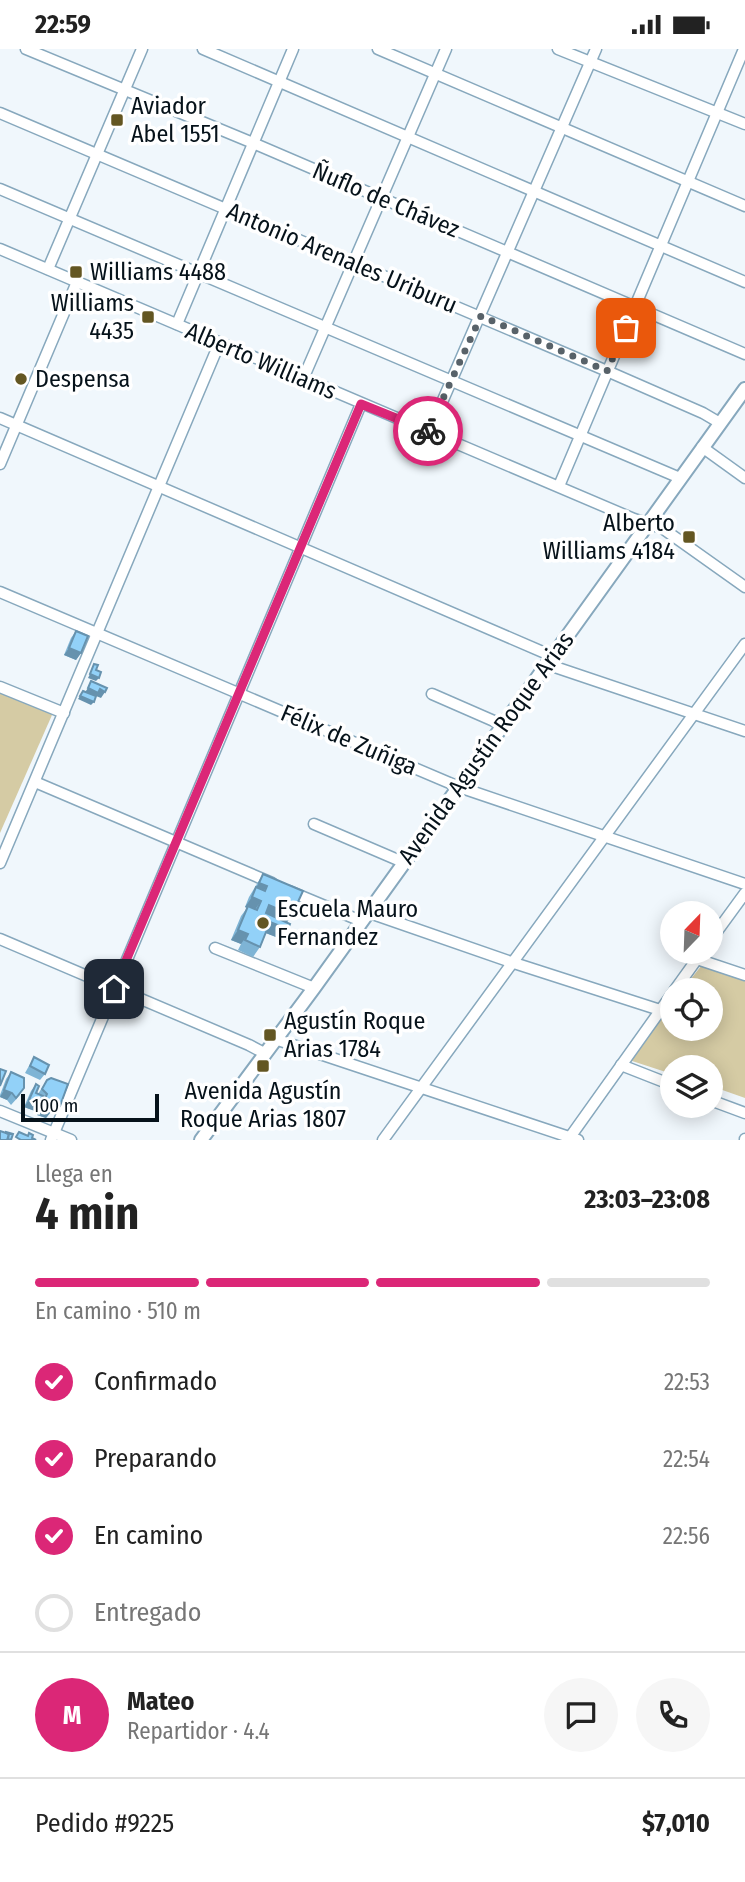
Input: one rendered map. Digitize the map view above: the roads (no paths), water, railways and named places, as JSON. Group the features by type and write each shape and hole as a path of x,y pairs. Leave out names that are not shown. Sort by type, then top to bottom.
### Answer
{"main road":[{"name":"Avenida Agustín Roque Arias","path":"201,1140 314,988 745,389"}],"street":[{"name":"Ñuflo de Chávez","path":"26,49 253,143 745,354"},
{"path":"48,269 142,49"},
{"path":"203,49 745,282"},
{"path":"177,324 293,49"},
{"path":"377,49 745,206"},
{"path":"303,379 446,49"},
{"path":"558,49 745,124"},
{"path":"429,432 596,49"},
{"path":"559,486 744,49"},
{"name":"Antonio Arenales Uriburu","path":"0,113 481,316 703,413 720,423"},
{"path":"0,189 680,478"},
{"name":"Alberto Williams","path":"0,249 361,404 662,528 745,587"},
{"path":"0,464 78,282"},
{"path":"0,863 4,844 35,782 219,344"},
{"path":"52,1136 361,404"},
{"path":"0,418 301,548 549,660 745,731"},
{"path":"702,447 745,478"},
{"name":"Félix de Zuñiga","path":"0,592 459,786 745,884"},
{"path":"383,1140 745,644"},
{"path":"0,687 64,713"},
{"path":"432,694 503,725"},
{"path":"35,782 176,843 364,916 660,1010 572,1139 275,1039"},
{"path":"314,824 404,863"},
{"path":"723,923 745,893"},
{"path":"0,939 264,1053"},
{"path":"215,948 314,988"},
{"path":"720,964 745,975"},
{"path":"621,1065 660,1080"},
{"path":"723,1105 745,1113"},
{"path":"0,1111 52,1136 71,1140"}],"place":[{"name":"Aviador Abel 1551","path":"117,120"},
{"name":"Williams 4488","path":"76,272"},
{"name":"Williams 4435","path":"148,317"},
{"name":"Despensa","path":"21,379"},
{"name":"Alberto Williams 4184","path":"689,537"},
{"name":"Escuela Mauro Fernandez","path":"263,923"},
{"name":"Agustín Roque Arias 1784","path":"270,1035"},
{"name":"Avenida Agustín Roque Arias 1807","path":"263,1066"}]}
